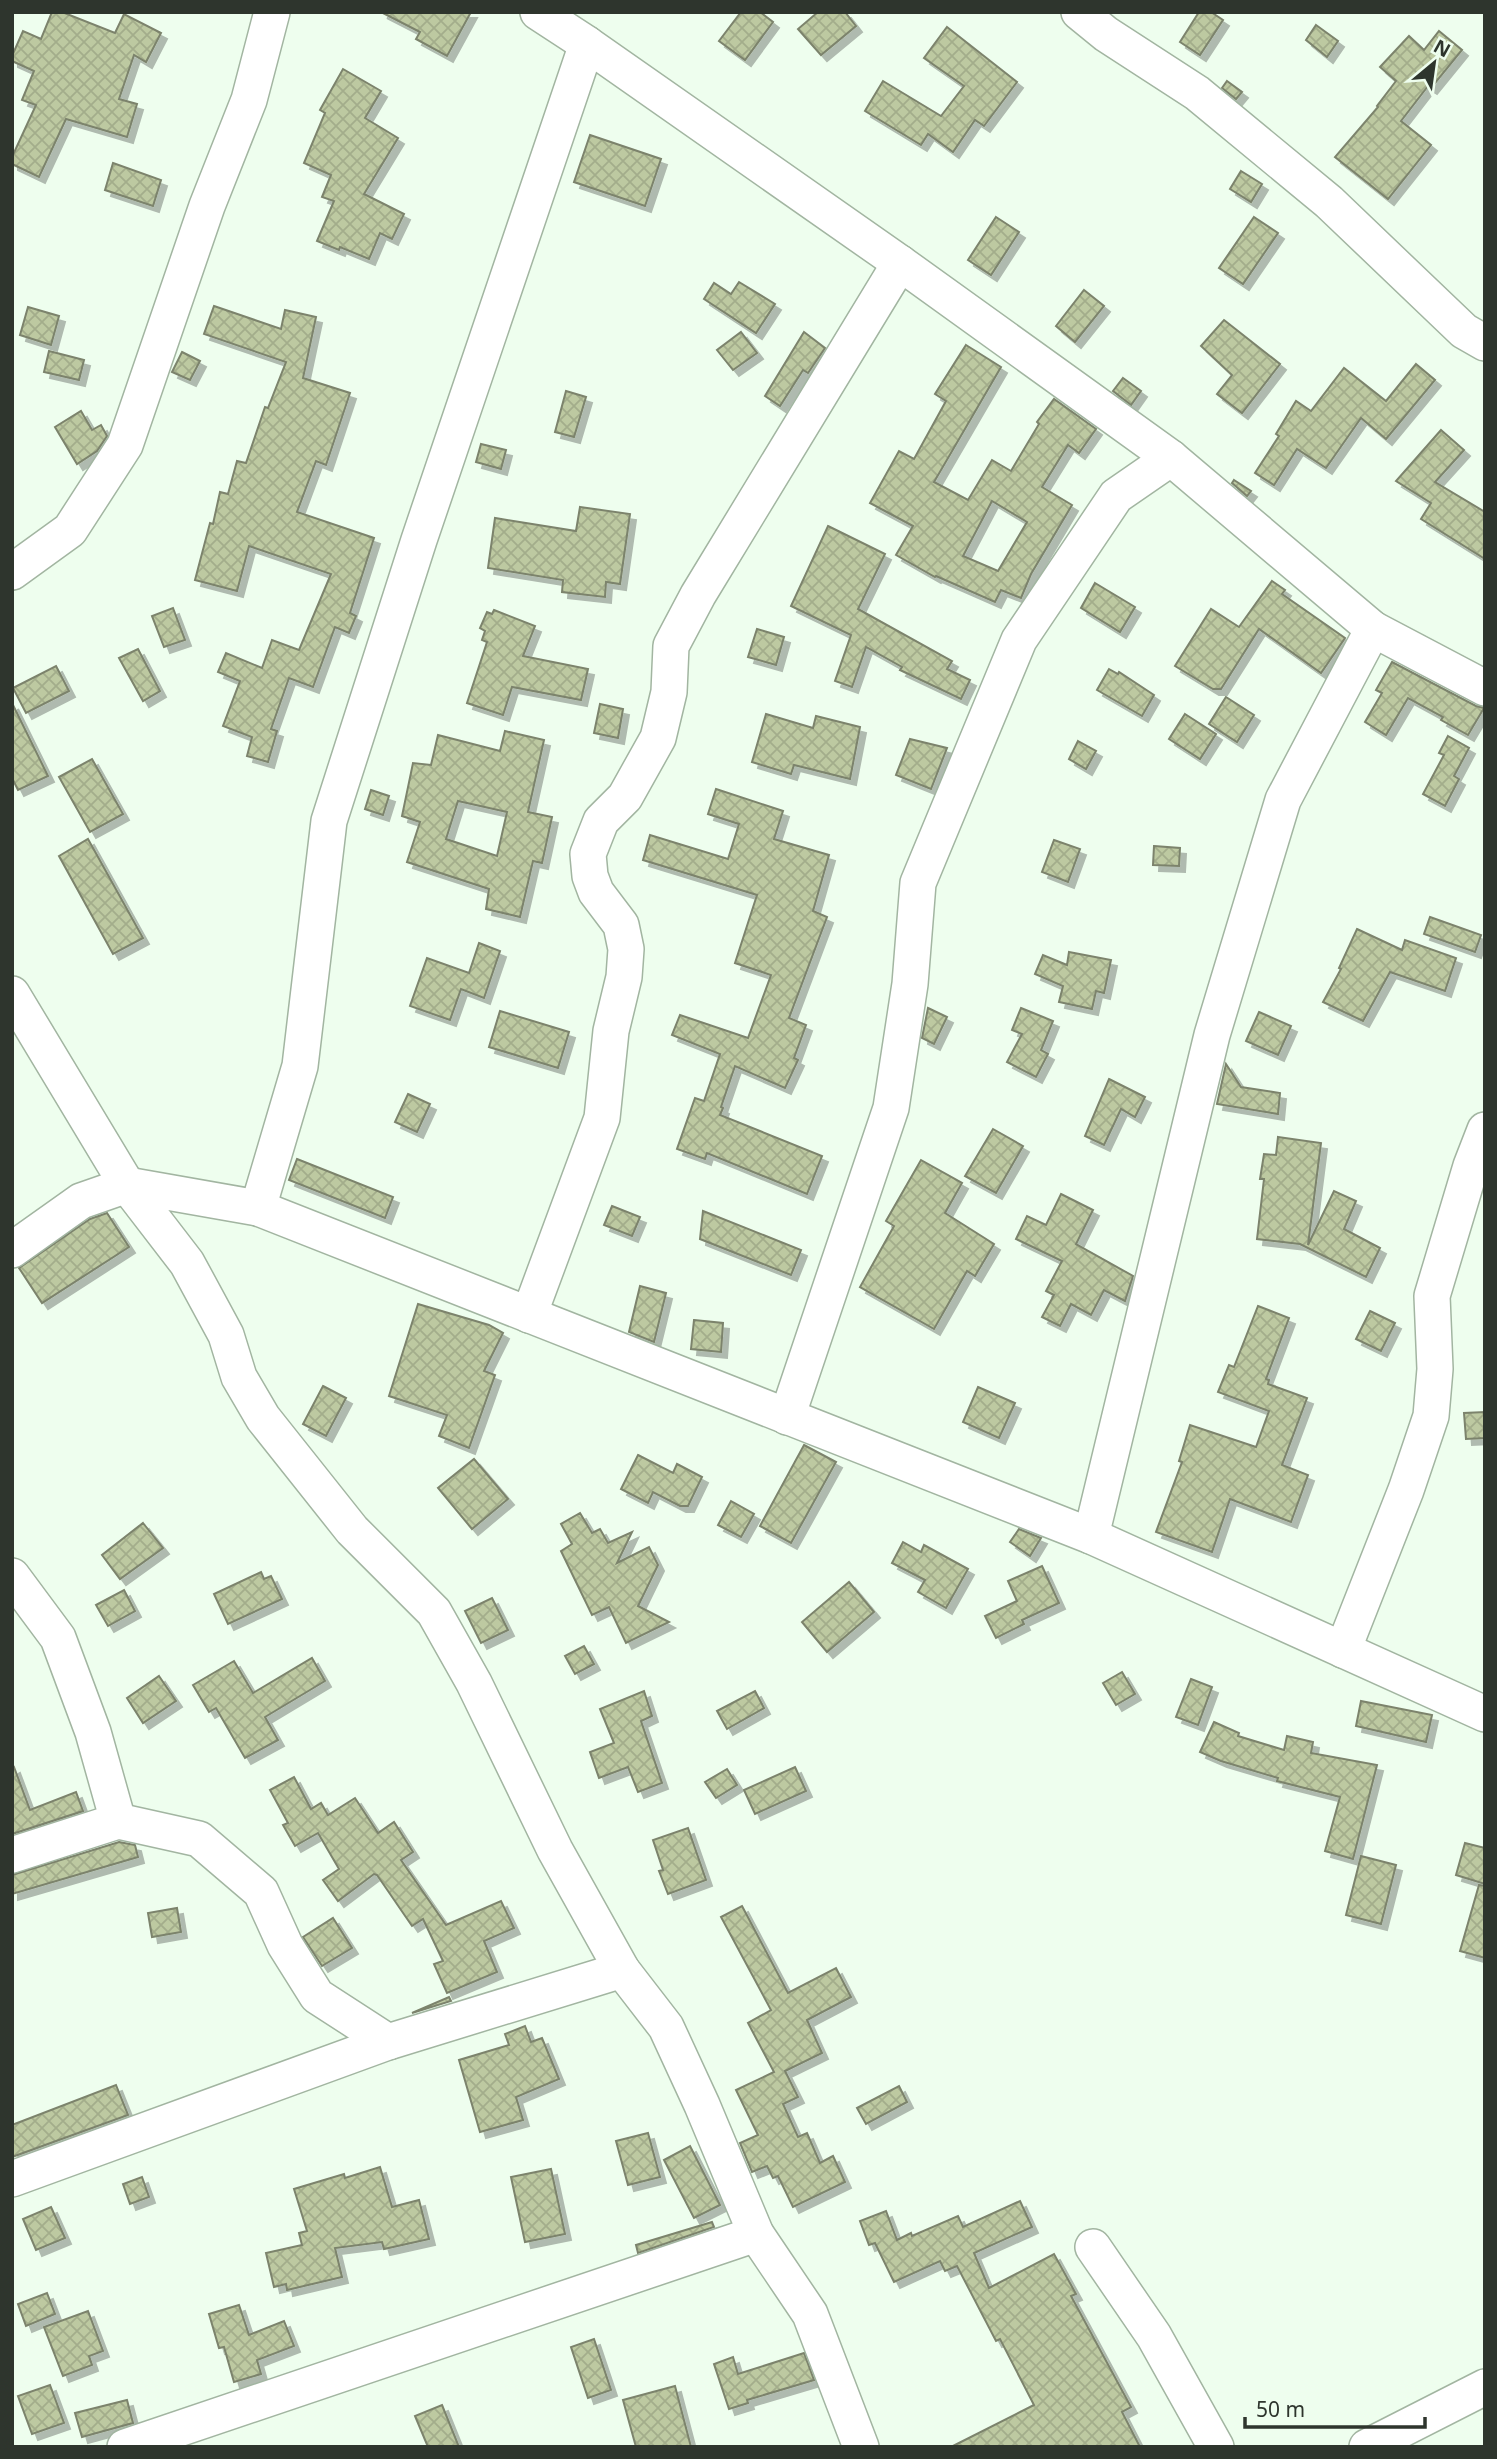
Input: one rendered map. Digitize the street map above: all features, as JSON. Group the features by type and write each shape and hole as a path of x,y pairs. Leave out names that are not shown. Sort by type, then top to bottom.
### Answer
{"street":[{"path":"12,572 70,530 125,445 207,206 249,100 272,12"},
{"path":"538,12 900,262 1171,458 1373,629 1485,688"},
{"path":"1079,12 1106,34 1197,93 1329,202 1464,331 1485,343"},
{"path":"258,1208 300,1066 329,821 419,540 587,44"},
{"path":"529,1315 602,1118 611,1031 624,977 626,948 621,925 596,892 590,876 588,854 601,821 625,797 658,738 669,692 671,646 698,595 900,262"},
{"path":"787,1417 891,1108 910,984 918,883 1019,640 1116,496 1171,458"},
{"path":"1091,1536 1212,1035 1283,800 1373,629"},
{"path":"12,994 127,1185 187,1263 226,1335 239,1377 263,1418 352,1530 435,1612 474,1684 555,1850 622,1970 666,2027 756,2234 810,2314 861,2447"},
{"path":"1343,1650 1406,1490 1430,1416 1435,1369 1432,1296 1471,1166 1485,1130"},
{"path":"12,1250 80,1201 127,1185 258,1208 1091,1536 1485,1714"},
{"path":"12,1576 58,1638 93,1732 118,1821"},
{"path":"12,1855 118,1821 199,1839 261,1892 285,1945 317,1996 388,2042"},
{"path":"12,2179 388,2042 622,1970"},
{"path":"125,2447 215,2432 756,2234"},
{"path":"1093,2247 1154,2336 1216,2447"},
{"path":"1367,2447 1430,2433 1485,2387"}],"building":[{"path":"52,12 62,12 115,33 124,14 161,33 146,62 134,55 119,99 137,104 127,137 66,119 39,177 12,164 12,157 36,105 22,100 34,71 12,61 12,56 23,31 41,39"},
{"path":"381,12 471,12 447,56 416,39 420,32"},
{"path":"741,12 760,12 773,22 745,60 719,41"},
{"path":"818,12 845,12 856,26 821,55 798,29"},
{"path":"1199,12 1211,12 1223,20 1200,55 1180,42"},
{"path":"1316,25 1338,41 1327,57 1306,40"},
{"path":"947,27 1017,82 984,126 975,120 953,152 928,134 921,145 865,111 883,81 941,116 964,86 924,58"},
{"path":"1439,31 1462,50 1431,88 1428,86 1401,121 1431,145 1388,199 1335,157 1378,107 1396,81 1380,67 1409,36 1424,50"},
{"path":"343,69 381,91 365,118 398,138 364,194 404,214 392,239 380,233 369,259 317,241 334,201 322,197 331,175 304,163 325,113 320,110"},
{"path":"1227,81 1242,92 1236,99 1222,88"},
{"path":"590,135 661,159 645,206 574,182"},
{"path":"113,163 161,180 153,206 105,190"},
{"path":"1241,171 1262,184 1251,202 1230,189"},
{"path":"996,217 1019,232 991,275 968,260"},
{"path":"1254,217 1278,233 1243,284 1219,268"},
{"path":"739,282 775,304 756,333 704,299 714,283 731,294"},
{"path":"1084,290 1104,306 1075,342 1056,326"},
{"path":"214,306 281,329 285,310 316,317 303,378 350,393 326,465 316,461 297,512 374,538 350,613 356,616 349,633 335,627 313,687 289,678 271,729 277,731 268,762 247,756 252,737 223,726 240,681 218,672 226,653 262,668 272,640 299,650 331,574 249,546 237,591 195,580 220,492 228,494 237,461 246,463 265,407 268,408 286,362 204,334"},
{"path":"28,307 59,316 51,345 20,335"},
{"path":"1224,320 1280,364 1242,413 1217,394 1232,375 1201,346"},
{"path":"741,332 757,353 733,370 717,350"},
{"path":"804,332 825,348 808,373 803,370 780,406 765,396"},
{"path":"966,345 1001,367 934,482 968,500 992,460 1011,471 1039,424 1037,422 1054,399 1096,429 1079,453 1068,445 1042,487 1072,505 1031,574 1021,598 1001,590 995,602 935,577 896,555 913,526 870,503 899,451 914,459 946,401 935,394","holes":["992,501 1027,522 998,571 963,556"]},
{"path":"49,351 84,360 79,380 44,372"},
{"path":"182,352 200,361 190,380 172,372"},
{"path":"1416,364 1435,380 1386,439 1361,418 1326,468 1297,449 1274,485 1255,473 1279,436 1276,434 1296,401 1311,411 1344,368 1386,401"},
{"path":"1123,378 1141,391 1131,405 1113,391"},
{"path":"566,391 586,397 574,437 555,432"},
{"path":"81,411 92,430 101,425 107,436 97,451 77,464 55,427"},
{"path":"1441,430 1464,450 1435,482 1485,512 1485,559 1421,519 1431,503 1396,481"},
{"path":"481,444 506,450 501,469 476,462"},
{"path":"1234,480 1251,491 1247,496 1232,483"},
{"path":"580,507 630,514 620,584 606,582 605,597 562,592 563,580 488,568 495,518 576,531"},
{"path":"828,526 885,554 858,609 952,661 947,669 970,680 961,699 900,670 902,667 866,647 852,687 835,681 851,635 791,606"},
{"path":"1272,581 1285,590 1282,594 1345,638 1321,673 1259,629 1221,689 1213,689 1175,666 1211,609 1239,627"},
{"path":"1095,583 1135,607 1120,632 1081,608"},
{"path":"173,608 185,640 164,647 152,616"},
{"path":"494,610 535,626 523,656 588,669 581,700 512,687 503,715 467,703 487,642 482,640 485,631 480,628 487,612 492,614"},
{"path":"757,629 784,637 776,665 748,657"},
{"path":"138,649 160,691 143,701 119,658"},
{"path":"1392,662 1484,708 1468,735 1441,720 1443,717 1408,698 1386,735 1365,722 1382,693 1376,690"},
{"path":"56,666 69,691 26,713 13,688"},
{"path":"1109,669 1118,674 1119,672 1154,695 1142,716 1097,690"},
{"path":"1226,697 1254,715 1237,742 1209,724"},
{"path":"12,703 48,776 18,790 12,778"},
{"path":"600,704 623,709 618,738 594,733"},
{"path":"766,714 813,728 816,716 860,727 850,779 794,765 791,774 752,762"},
{"path":"1185,714 1216,734 1200,759 1169,739"},
{"path":"505,731 544,740 528,812 552,817 542,863 533,861 520,917 486,909 489,889 407,862 420,822 402,816 413,763 431,765 438,735 500,751","holes":["458,801 507,812 497,856 446,839"]},
{"path":"1448,736 1469,748 1454,776 1459,779 1445,806 1423,794 1444,755 1439,753"},
{"path":"910,739 947,748 931,789 896,775"},
{"path":"1078,741 1096,751 1086,769 1069,759"},
{"path":"92,759 123,814 90,832 59,777"},
{"path":"716,789 783,811 774,839 829,855 813,911 827,917 789,1018 806,1025 794,1058 798,1060 785,1088 735,1066 720,1115 822,1156 807,1194 707,1153 705,1159 677,1149 695,1098 704,1101 720,1054 672,1035 680,1015 748,1038 771,975 735,963 757,895 643,860 650,835 728,859 739,824 708,814"},
{"path":"371,790 389,796 383,815 365,809"},
{"path":"88,839 143,938 113,954 59,856"},
{"path":"1054,840 1080,849 1068,882 1042,872"},
{"path":"1154,846 1180,848 1179,866 1153,865"},
{"path":"1430,917 1481,935 1475,952 1424,934"},
{"path":"1357,929 1402,950 1405,940 1456,958 1445,991 1390,972 1363,1021 1323,1002 1341,969 1339,968"},
{"path":"479,943 500,951 484,998 461,989 450,1020 410,1006 427,958 469,973"},
{"path":"1069,952 1111,960 1104,993 1096,991 1092,1009 1059,1002 1063,986 1035,974 1043,955 1067,965"},
{"path":"928,1008 947,1017 934,1044 922,1038"},
{"path":"1021,1008 1053,1021 1041,1050 1048,1054 1036,1077 1007,1062 1022,1034 1012,1030"},
{"path":"500,1011 569,1032 558,1068 489,1047"},
{"path":"1259,1012 1291,1026 1278,1055 1246,1041"},
{"path":"1226,1064 1241,1087 1280,1093 1278,1114 1217,1104"},
{"path":"1109,1079 1145,1097 1135,1117 1121,1109 1104,1145 1085,1136"},
{"path":"408,1094 430,1104 417,1132 395,1122"},
{"path":"993,1129 1023,1146 996,1193 965,1176"},
{"path":"1278,1137 1321,1143 1308,1245 1334,1191 1356,1201 1344,1229 1380,1248 1366,1277 1300,1244 1257,1239 1264,1154 1276,1155"},
{"path":"297,1159 393,1197 385,1218 289,1180"},
{"path":"921,1160 962,1183 945,1213 994,1244 975,1276 967,1271 934,1329 860,1287 894,1226 886,1221"},
{"path":"1061,1194 1093,1210 1076,1244 1133,1276 1125,1301 1104,1290 1091,1315 1071,1304 1060,1326 1042,1317 1054,1295 1046,1291 1062,1261 1016,1239 1027,1216 1046,1225"},
{"path":"612,1206 640,1217 632,1236 604,1225"},
{"path":"703,1211 801,1250 791,1275 700,1239"},
{"path":"107,1213 129,1247 42,1303 19,1268 90,1219"},
{"path":"640,1286 666,1293 654,1342 629,1332"},
{"path":"418,1304 489,1325 503,1333 484,1371 495,1375 469,1448 439,1436 447,1415 389,1396"},
{"path":"1258,1306 1289,1318 1266,1379 1269,1380 1268,1384 1307,1398 1282,1465 1308,1475 1291,1522 1230,1499 1212,1552 1156,1532 1182,1462 1179,1461 1190,1425 1256,1447 1269,1411 1218,1392 1229,1365 1234,1367"},
{"path":"1370,1311 1395,1323 1381,1351 1356,1339"},
{"path":"694,1320 723,1323 721,1352 691,1349"},
{"path":"323,1386 346,1398 326,1436 303,1424"},
{"path":"978,1387 1015,1403 999,1438 963,1422"},
{"path":"1485,1412 1485,1438 1466,1439 1464,1413"},
{"path":"804,1445 836,1462 791,1543 760,1526"},
{"path":"638,1455 673,1473 677,1464 702,1477 688,1506 680,1506 653,1492 648,1503 621,1489"},
{"path":"474,1459 508,1499 472,1529 438,1488"},
{"path":"731,1501 754,1514 741,1537 718,1525"},
{"path":"580,1513 592,1533 600,1529 608,1543 632,1532 617,1563 649,1547 658,1565 638,1606 669,1622 626,1643 609,1607 592,1615 561,1551 572,1544 561,1524"},
{"path":"143,1523 163,1548 120,1579 102,1555"},
{"path":"1019,1529 1041,1538 1030,1556 1010,1542"},
{"path":"903,1542 921,1552 924,1545 968,1569 946,1608 918,1592 925,1580 892,1563"},
{"path":"1042,1566 1059,1603 1022,1620 1024,1624 996,1638 985,1616 1017,1601 1008,1581"},
{"path":"261,1572 264,1579 271,1576 282,1599 228,1624 214,1594"},
{"path":"849,1582 874,1612 827,1652 802,1622"},
{"path":"124,1590 135,1611 108,1626 96,1605"},
{"path":"492,1598 508,1630 481,1643 465,1611"},
{"path":"584,1646 594,1664 575,1674 565,1656"},
{"path":"312,1658 325,1681 265,1717 278,1740 245,1758 216,1708 209,1712 193,1685 234,1661 253,1693"},
{"path":"1122,1672 1135,1694 1116,1705 1103,1683"},
{"path":"159,1676 176,1701 143,1723 127,1698"},
{"path":"1191,1679 1212,1687 1198,1725 1176,1717"},
{"path":"644,1691 652,1716 641,1721 662,1783 638,1792 628,1767 599,1778 590,1752 614,1743 600,1709"},
{"path":"755,1691 764,1708 727,1729 717,1711"},
{"path":"1361,1701 1432,1715 1426,1742 1356,1726"},
{"path":"1214,1722 1239,1733 1238,1736 1284,1750 1287,1736 1313,1742 1311,1753 1377,1765 1353,1859 1325,1851 1340,1797 1277,1781 1278,1778 1200,1752"},
{"path":"14,1767 30,1810 76,1792 83,1811 12,1834"},
{"path":"795,1767 806,1791 755,1814 744,1790"},
{"path":"727,1769 737,1785 716,1798 705,1782"},
{"path":"294,1777 311,1809 321,1803 328,1815 355,1798 378,1833 394,1822 413,1852 401,1860 446,1925 501,1901 514,1928 484,1941 497,1972 447,1993 434,1964 443,1961 423,1919 412,1926 377,1875 374,1874 338,1901 323,1880 339,1869 318,1833 295,1846 283,1825 288,1823 270,1790"},
{"path":"688,1828 706,1880 668,1894 659,1871 663,1870 653,1840"},
{"path":"119,1842 135,1845 138,1857 12,1894 12,1875"},
{"path":"1465,1843 1485,1848 1485,1884 1456,1875"},
{"path":"1361,1856 1396,1865 1381,1924 1346,1915"},
{"path":"1479,1885 1485,1886 1485,1958 1460,1951"},
{"path":"742,1906 788,1993 836,1968 851,1997 807,2020 822,2053 785,2071 798,2097 783,2104 798,2137 807,2133 820,2163 833,2156 845,2182 793,2207 778,2176 773,2178 767,2166 752,2172 740,2143 758,2135 736,2090 774,2072 748,2023 771,2010 721,1917"},
{"path":"177,1908 181,1932 152,1937 148,1913"},
{"path":"333,1918 352,1948 322,1966 303,1937"},
{"path":"449,1997 451,2001 412,2013"},
{"path":"525,2026 531,2042 542,2038 559,2079 516,2097 523,2120 480,2132 459,2060 509,2045 505,2034"},
{"path":"116,2085 128,2115 12,2157 12,2125"},
{"path":"899,2086 907,2102 866,2124 857,2108"},
{"path":"648,2133 660,2177 628,2185 616,2141"},
{"path":"690,2146 720,2205 694,2218 664,2160"},
{"path":"380,2167 392,2207 419,2200 429,2239 384,2249 382,2242 335,2248 342,2277 287,2290 286,2284 274,2287 266,2253 302,2245 299,2233 307,2231 294,2189 344,2174 345,2178"},
{"path":"551,2169 565,2234 525,2242 511,2177"},
{"path":"142,2177 149,2197 130,2204 123,2184"},
{"path":"1020,2201 1032,2227 974,2253 989,2288 1054,2254 1076,2294 1071,2296 1131,2407 1122,2412 1140,2447 951,2447 1034,2405 1000,2339 996,2341 957,2266 945,2271 940,2261 894,2282 875,2243 869,2245 860,2221 886,2211 897,2240 958,2216 963,2227"},
{"path":"51,2207 65,2238 36,2250 23,2219"},
{"path":"712,2222 714,2227 638,2253 636,2245"},
{"path":"47,2293 55,2314 26,2326 18,2304"},
{"path":"239,2305 249,2335 284,2321 294,2346 257,2360 261,2374 234,2382 224,2347 219,2348 209,2314"},
{"path":"88,2311 103,2351 89,2356 92,2365 63,2376 44,2327"},
{"path":"594,2339 611,2390 588,2398 571,2347"},
{"path":"804,2353 814,2380 747,2400 748,2403 729,2409 714,2364 733,2357 738,2374"},
{"path":"50,2385 64,2423 32,2434 18,2396"},
{"path":"675,2386 691,2447 636,2447 623,2400"},
{"path":"127,2400 133,2423 82,2437 75,2413"},
{"path":"442,2405 459,2447 428,2447 415,2416"}]}
